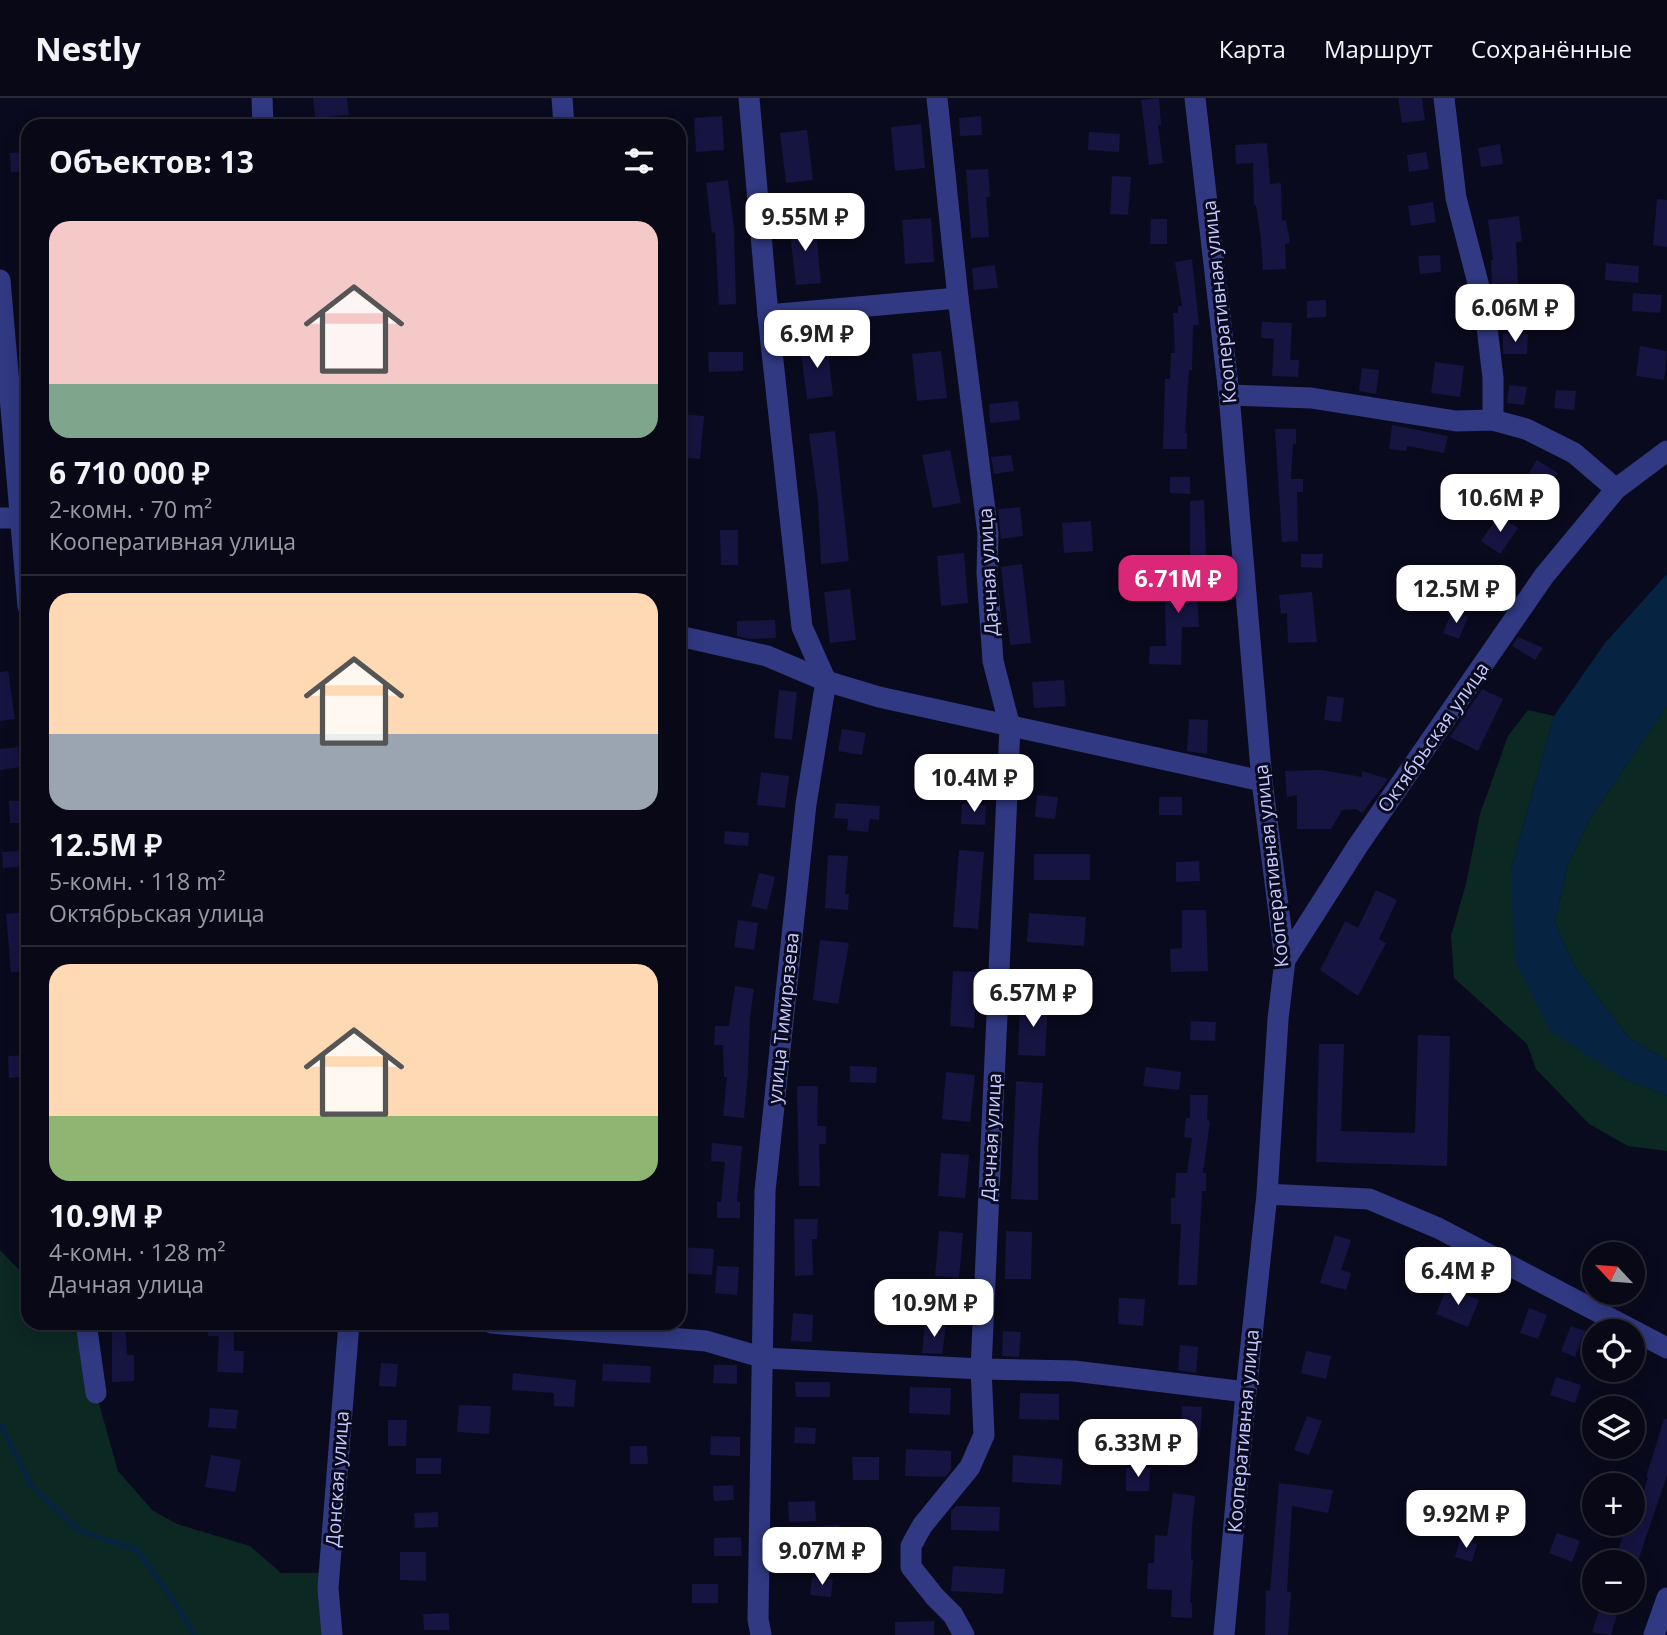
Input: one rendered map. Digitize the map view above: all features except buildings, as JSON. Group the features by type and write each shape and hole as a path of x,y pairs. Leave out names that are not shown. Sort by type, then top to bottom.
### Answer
{"street":[{"path":"262,98 263,119"},
{"path":"562,98 564,119"},
{"path":"749,98 768,315 802,626 825,681"},
{"name":"Дачная улица","path":"937,98 958,298 988,534 986,573 993,661 1010,727 981,1369 984,1435 970,1467 922,1526 911,1546 912,1567 953,1615 964,1635"},
{"name":"Кооперативная улица","path":"1195,98 1229,395 1262,781 1285,960 1278,1019 1267,1194 1245,1392 1224,1635"},
{"path":"1444,98 1457,198 1485,310 1493,378 1493,420"},
{"path":"0,279 16,518 21,555"},
{"path":"768,315 958,298"},
{"path":"1229,395 1311,398 1456,421 1493,420 1526,429 1574,453 1616,488"},
{"name":"Октябрьская улица","path":"1285,960 1357,847 1544,576 1616,488 1667,451"},
{"path":"686,638 767,656 825,681 879,697 1262,781"},
{"name":"улица Тимирязева","path":"761,1635 758,1619 765,1191 806,804 825,681"},
{"path":"1267,1194 1369,1199 1438,1228 1667,1348"},
{"path":"87,1330 96,1392"},
{"name":"Донская улица","path":"332,1635 328,1588 348,1330"},
{"path":"587,1330 706,1342 764,1358 1074,1371 1245,1392"},
{"path":"1654,1635 1667,1598"}],"green space":[{"path":"1667,706 1667,1060 1629,1038 1575,967 1555,922 1568,864 1591,817"},
{"path":"1528,710 1554,716 1511,869 1622,1078 1667,1096 1667,1151 1628,1146 1589,1124 1536,1069 1527,1044 1454,978 1451,936 1466,884 1480,814 1508,736"},
{"path":"0,1250 21,1272 21,1330 87,1330 96,1393 118,1471 152,1510 177,1524 250,1546 281,1573 330,1573 332,1635 0,1635"}],"water":[{"path":"1667,574 1667,706 1591,817 1568,864 1555,922 1575,967 1629,1038 1667,1060 1667,1096 1622,1078 1550,1031 1515,961 1511,869 1554,716 1605,643"}],"waterway":[{"path":"0,1424 31,1485 78,1530 137,1550 194,1635"}]}
